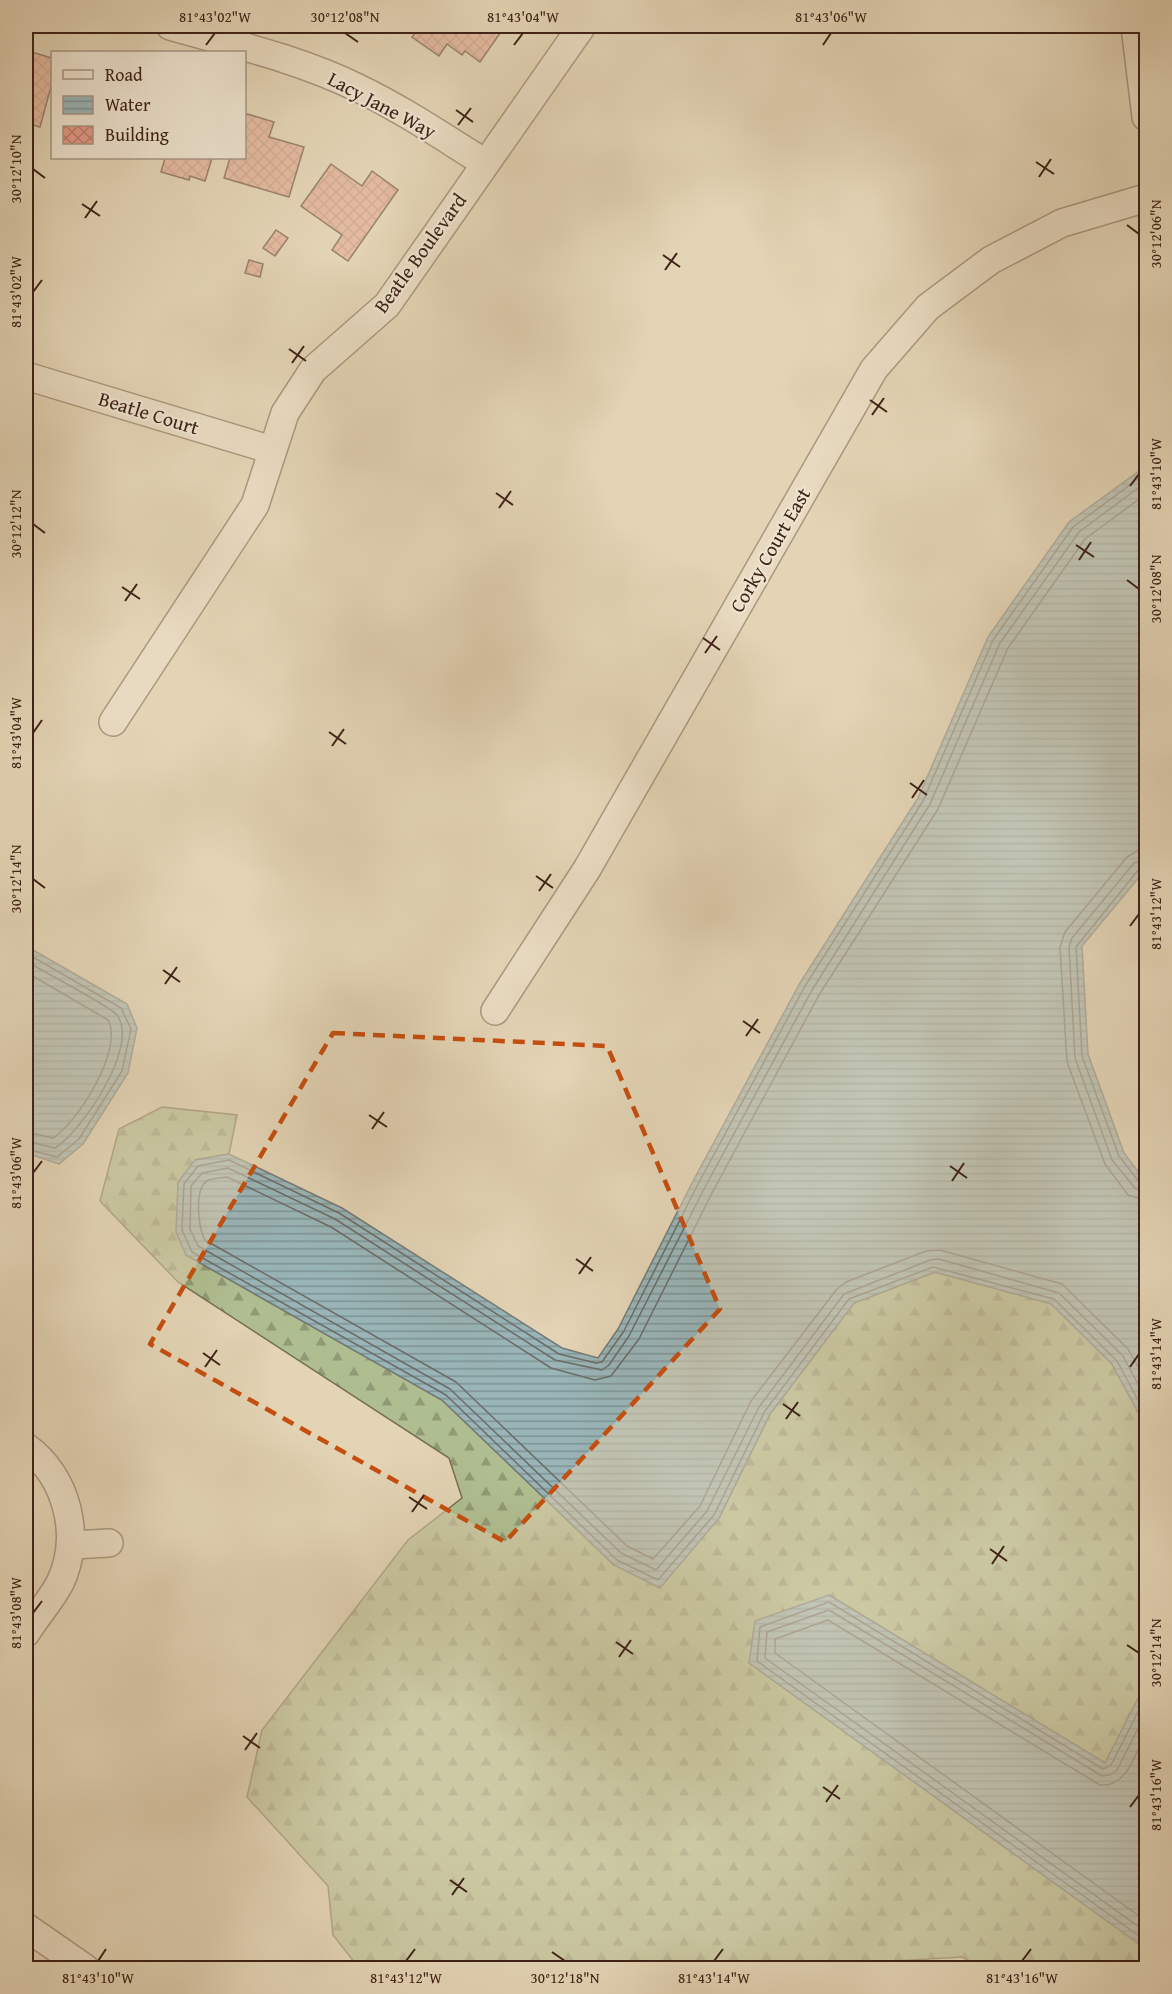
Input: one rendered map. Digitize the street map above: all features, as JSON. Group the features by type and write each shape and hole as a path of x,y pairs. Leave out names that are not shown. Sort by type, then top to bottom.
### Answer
{"street":[{"name":"Lacy Jane Way","path":"170,26 292,62 357,87 423,124 485,163"},
{"name":"Beatle Boulevard","path":"113,722 255,505 285,413 313,370 387,305 582,26"},
{"path":"1135,26 1146,117"},
{"name":"Corky Court East","path":"495,1011 587,868 874,369 928,307 991,260 1062,223 1146,198"},
{"name":"Beatle Court","path":"26,376 272,450"},
{"path":"26,1447 50,1473 68,1505 72,1545 60,1583 26,1632"},
{"path":"72,1545 109,1543"},
{"path":"26,1927 85,1968"}],"highlighted area":[{"path":"333,1033 607,1046 720,1309 505,1542 150,1344"}],"green space":[{"path":"162,1107 237,1115 229,1154 195,1160 186,1255 442,1400 614,1565 719,1518 770,1414 854,1303 935,1272 1051,1303 1112,1364 1146,1427 1146,1683 1105,1763 829,1595 749,1663 1146,1949 1146,1968 981,1968 962,1957 826,1965 821,1968 359,1968 333,1935 328,1886 247,1797 262,1730 408,1540 462,1498 449,1458 178,1282 100,1201 119,1129"}],"water":[{"path":"1146,466 1146,869 1082,946 1088,1054 1124,1153 1146,1182 1146,1427 1112,1364 1051,1304 935,1272 854,1303 770,1414 719,1518 660,1588 614,1565 442,1400 186,1255 176,1232 178,1182 195,1160 229,1154 342,1208 562,1348 598,1358 618,1329 692,1183 800,983 918,798 988,637 1069,522"},
{"path":"26,946 127,1004 137,1028 128,1073 83,1144 59,1164 26,1153"},
{"path":"829,1595 1105,1763 1146,1683 1146,1949 749,1663 755,1621"}],"building":[{"path":"420,26 505,26 480,62 465,51 462,55 447,44 439,56 412,37"},
{"path":"28,51 51,58 51,87 40,127 26,123"},
{"path":"246,114 274,122 269,137 304,147 289,197 224,178 230,159 246,159"},
{"path":"165,159 212,159 205,181 190,176 189,180 161,172"},
{"path":"331,164 362,186 372,171 398,190 348,261 332,250 342,235 301,206"},
{"path":"276,230 288,238 275,256 263,248"},
{"path":"249,260 263,264 260,277 245,273"}]}
